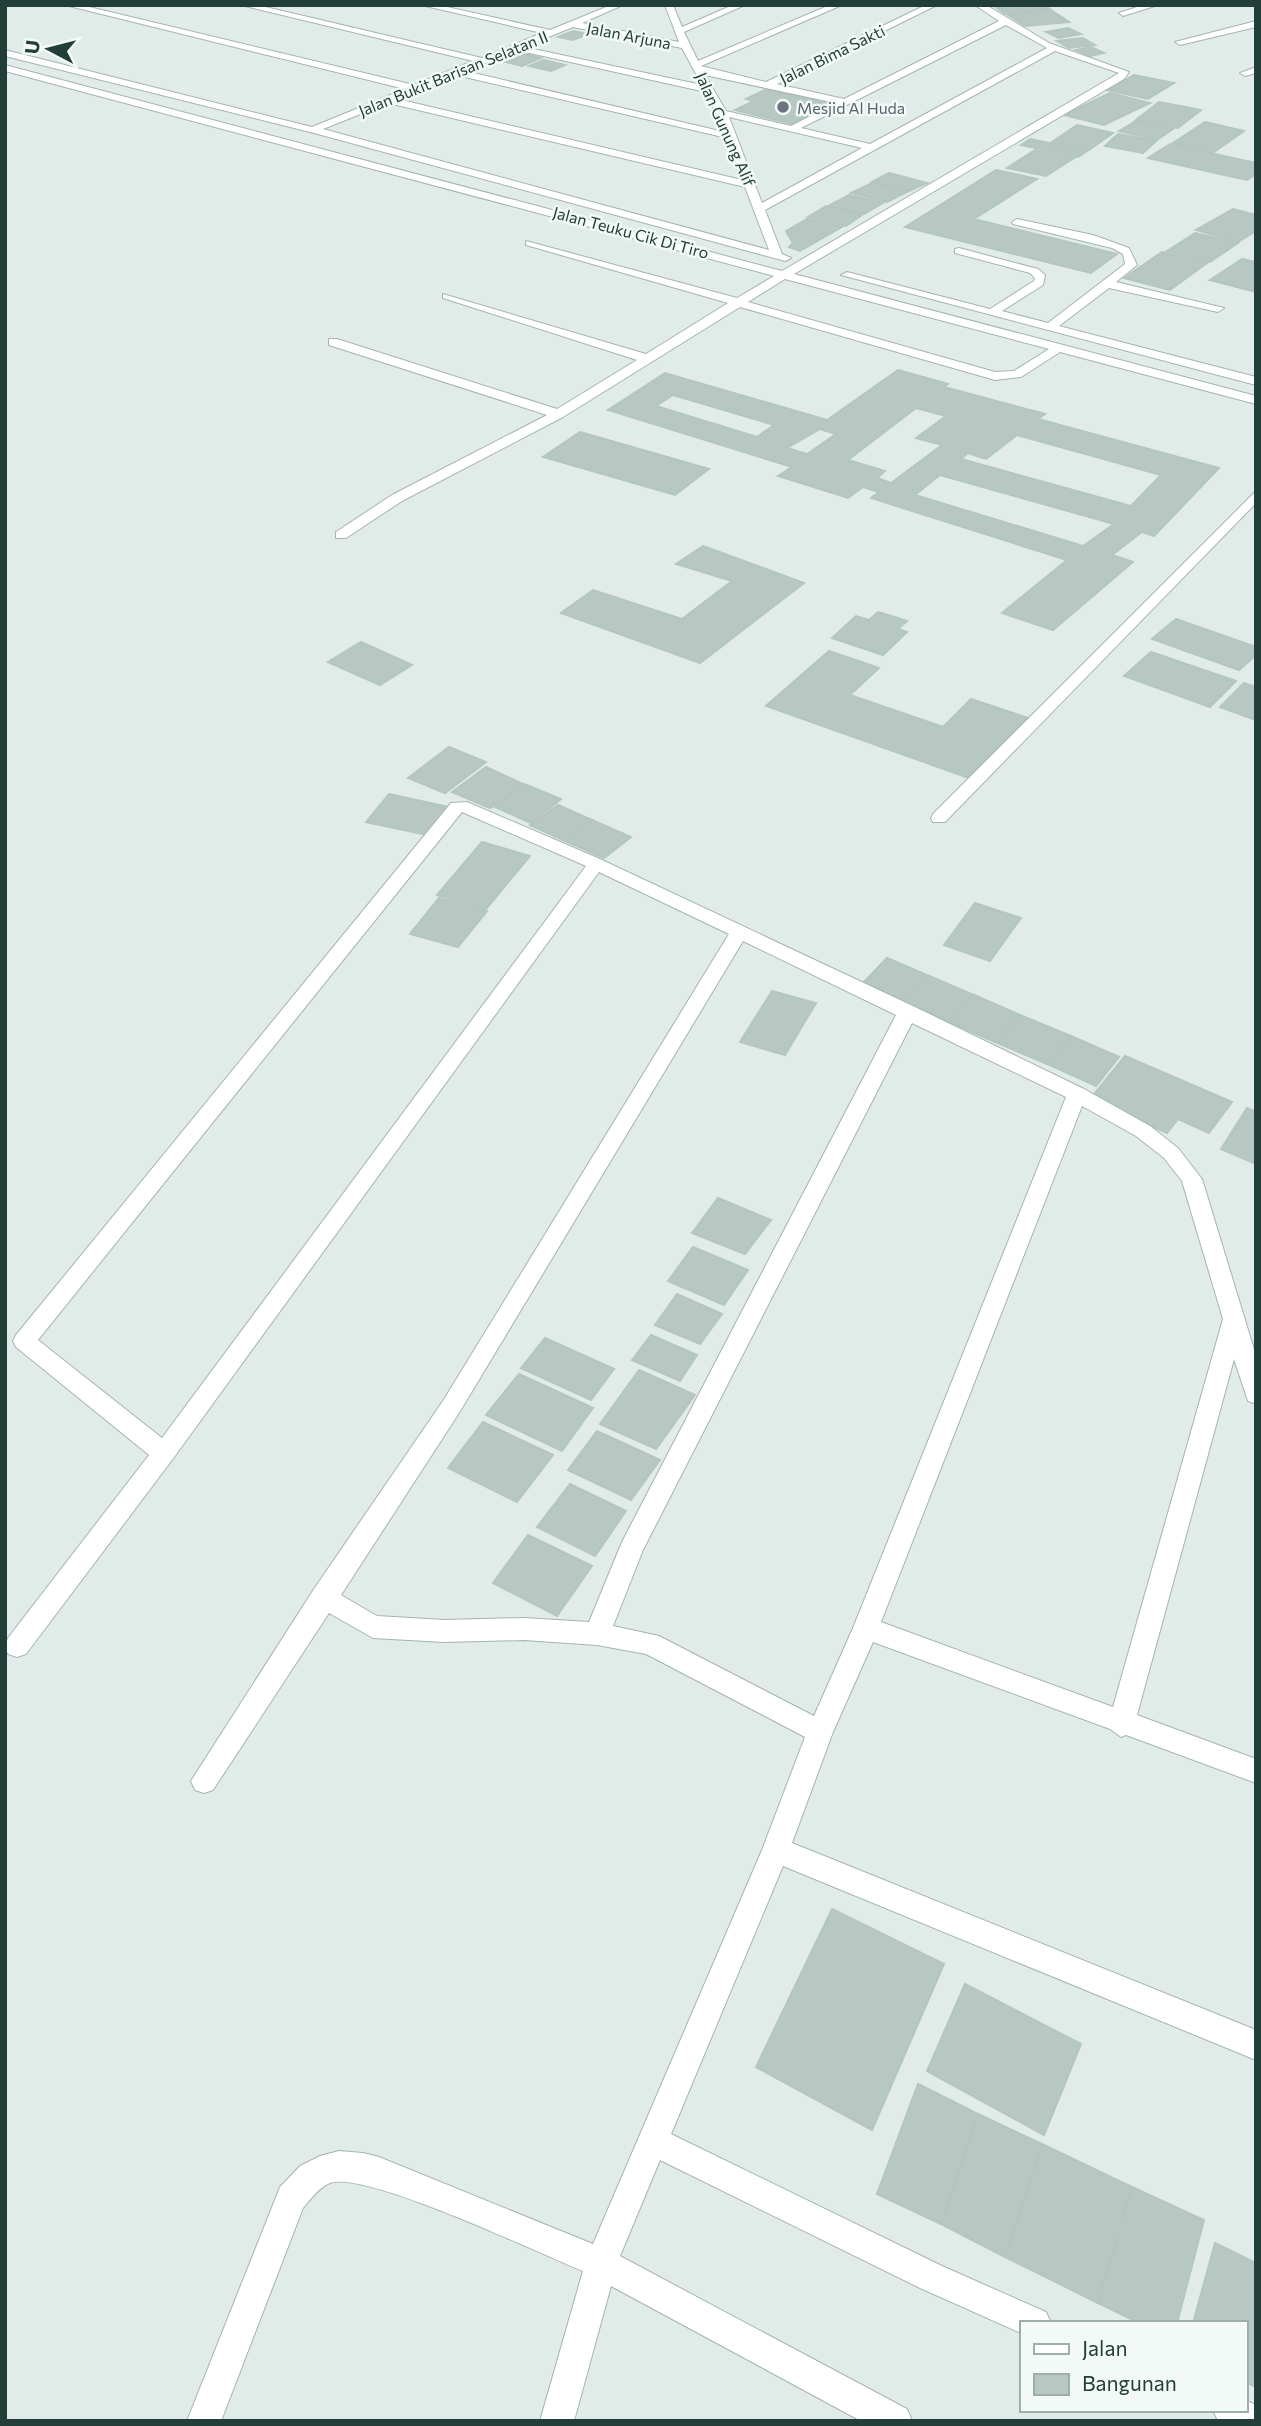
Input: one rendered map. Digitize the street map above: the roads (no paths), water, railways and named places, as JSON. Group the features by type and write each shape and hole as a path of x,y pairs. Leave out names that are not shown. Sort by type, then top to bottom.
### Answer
{"street":[{"path":"69,5 412,88"},
{"path":"244,5 484,61"},
{"path":"425,5 552,33"},
{"name":"Jalan Gunung Alif","path":"669,5 685,46 722,113 752,185 777,256"},
{"path":"679,31 741,5"},
{"path":"699,68 838,5"},
{"name":"Jalan Bima Sakti","path":"768,85 933,5"},
{"path":"341,535 397,498 558,414 803,264 1121,77 1124,72 1054,48 979,5"},
{"path":"1123,13 1154,5"},
{"name":"Jalan Bukit Barisan Selatan II","path":"286,141 616,6"},
{"path":"790,130 1006,21"},
{"name":"Jalan Arjuna","path":"572,24 685,46"},
{"path":"1180,42 1256,24"},
{"path":"517,48 710,90"},
{"path":"760,208 1054,48"},
{"name":"Jalan Teuku Cik Di Tiro","path":"5,53 314,130 817,267"},
{"name":"Jalan Teuku Cik Di Tiro","path":"5,68 1256,400"},
{"name":"Jalan Bima Sakti","path":"699,68 845,102"},
{"path":"1245,73 1256,70"},
{"path":"456,72 730,136"},
{"path":"388,100 752,185"},
{"path":"722,113 869,147"},
{"path":"1017,222 1125,250 1130,257 1131,265 1049,328"},
{"path":"530,243 995,376 1017,374 1058,348"},
{"path":"959,251 1034,271 1041,277 1039,283 991,313"},
{"path":"830,271 1256,381"},
{"path":"1108,284 1217,308"},
{"path":"447,296 648,359"},
{"path":"333,342 558,414"},
{"path":"939,818 1256,495"},
{"path":"164,1454 24,1342 452,810 467,807 596,864 738,934 908,1011 1077,1094 1143,1131 1171,1153 1192,1179 1235,1316 1256,1395"},
{"path":"16,1646 164,1454 596,864"},
{"path":"204,1780 451,1407 738,934"},
{"path":"597,1634 631,1549 908,1011"},
{"path":"557,2421 601,2263 655,2142 776,1850 820,1732 866,1628 1077,1094"},
{"path":"1121,1725 1235,1316"},
{"path":"323,1597 373,1627 444,1631 524,1629 597,1634 650,1643 820,1732"},
{"path":"866,1628 1121,1725 1256,1771"},
{"path":"776,1850 1256,2045"},
{"path":"655,2142 931,2277 1030,2321"},
{"path":"204,2421 291,2198 313,2174 345,2165 379,2172 601,2263 895,2421"},
{"path":"1234,2412 1254,2421"}],"place":[{"name":"Mesjid Al Huda","path":"783,107"}]}
